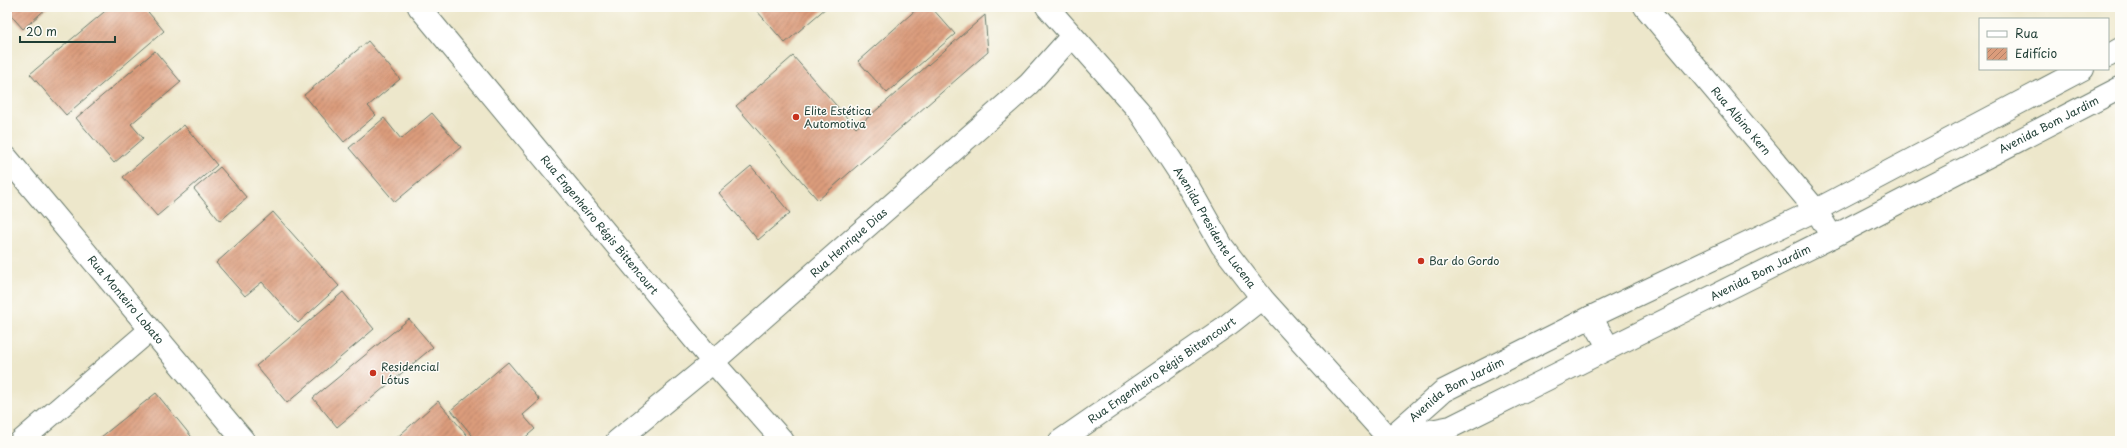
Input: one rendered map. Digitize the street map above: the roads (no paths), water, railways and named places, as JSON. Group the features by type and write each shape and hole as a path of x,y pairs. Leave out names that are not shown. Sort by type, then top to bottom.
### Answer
{"street":[{"name":"Rua Engenheiro Régis Bittencourt","path":"418,7 713,362 783,441"},
{"name":"Avenida Presidente Lucena","path":"1047,7 1139,111 1188,186 1222,246 1262,298 1390,440"},
{"name":"Rua Albino Kern","path":"1645,7 1816,210 1832,237"},
{"name":"Rua Henrique Dias","path":"617,441 713,362 1030,84 1072,36"},
{"path":"2109,55 2120,49"},
{"name":"Avenida Bom Jardim","path":"1390,440 1443,391 1591,317 1816,210 2081,70"},
{"name":"Avenida Bom Jardim","path":"1390,440 1451,427 1832,237 2120,88"},
{"name":"Rua Monteiro Lobato","path":"7,158 244,441"},
{"name":"Rua Engenheiro Régis Bittencourt","path":"1060,441 1262,298"},
{"path":"1591,317 1609,348"},
{"path":"21,441 150,330"}],"place":[{"name":"Elite Estética Automotiva","path":"796,117"},
{"name":"Bar do Gordo","path":"1421,261"},
{"name":"Residencial Lótus","path":"373,373"}]}
